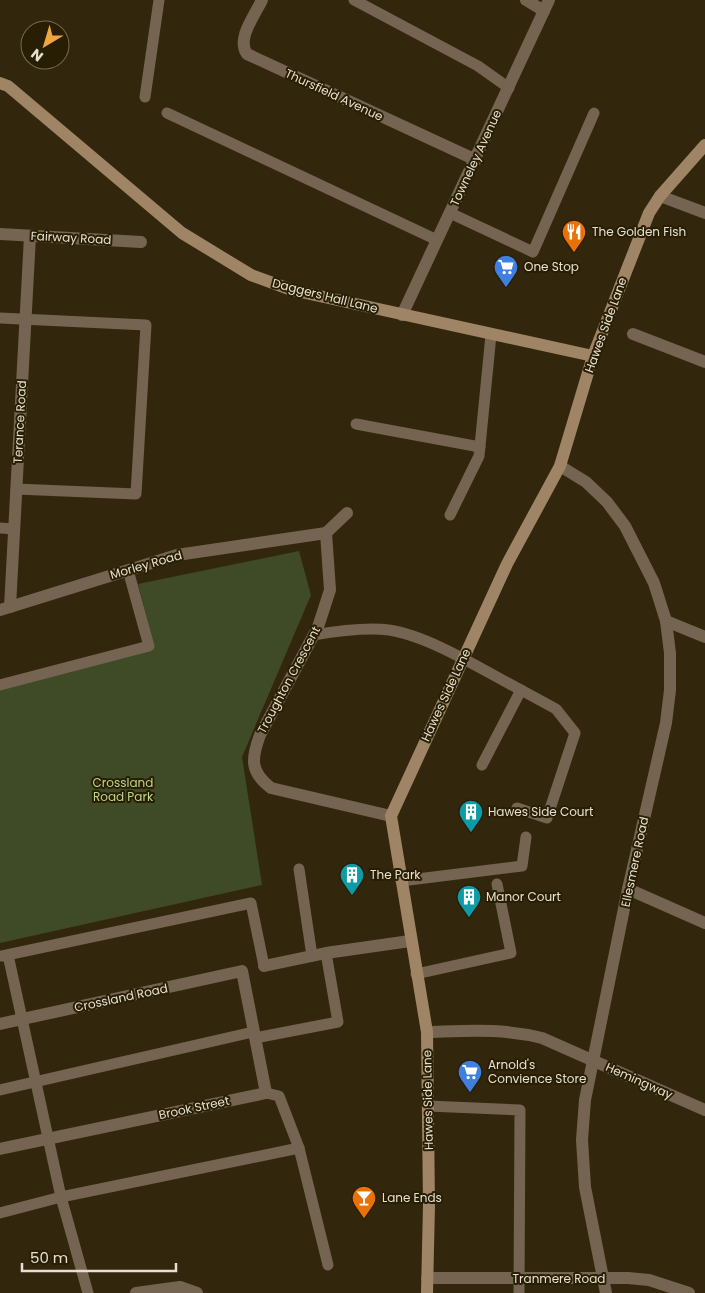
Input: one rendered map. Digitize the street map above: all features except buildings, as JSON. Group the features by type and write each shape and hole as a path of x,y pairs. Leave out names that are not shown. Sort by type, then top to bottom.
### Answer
{"main road":[{"name":"Daggers Hall Lane","path":"0,83 16,92 182,233 251,275 292,290 593,356"},
{"name":"Hawes Side Lane","path":"427,1293 427,1032 390,816 507,564 560,466 593,356 649,212 660,196 705,145"}],"street":[{"name":"Thursfield Avenue","path":"262,0 243,40 242,48 247,54 476,160"},
{"path":"526,0 546,6"},
{"name":"Towneley Avenue","path":"402,315 476,160 546,6"},
{"path":"660,196 705,213"},
{"name":"Fairway Road","path":"0,234 141,242"},
{"name":"Terance Road","path":"5,608 14,529 30,236"},
{"path":"633,334 705,362"},
{"name":"Ellesmere Road","path":"560,466 586,482 607,502 625,526 654,583 666,621 670,653 670,690 666,724 628,890 586,1100 582,1140 585,1186 606,1293"},
{"path":"326,533 347,512"},
{"name":"Morley Road","path":"5,608 177,555 326,533"},
{"name":"Troughton Crescent","path":"326,533 330,590 313,635 260,735 254,750 254,768 259,779 271,788 390,816"},
{"path":"666,621 705,637"},
{"path":"628,890 705,923"},
{"path":"264,966 326,953 410,941"},
{"name":"Crossland Road","path":"0,1024 242,971 254,1035"},
{"name":"Hemingway","path":"427,1032 487,1030 517,1032 542,1038 705,1110"},
{"path":"254,1035 266,1093"},
{"name":"Brook Street","path":"0,1149 266,1093"},
{"name":"Tranmere Road","path":"427,1278 649,1280 689,1293"},
{"path":"136,1293 180,1287 197,1293"}],"lane":[{"path":"146,97 159,0"},
{"path":"354,0 478,66 509,88"},
{"path":"167,113 437,240"},
{"path":"450,213 533,252 594,113"},
{"path":"0,318 146,325 136,494 16,489"},
{"path":"450,515 479,456 491,334"},
{"path":"356,424 480,447"},
{"path":"0,528 14,529"},
{"path":"0,685 148,646 128,570"},
{"path":"313,635 340,631 390,630 418,638 556,709 575,733 547,818 517,808"},
{"path":"482,765 521,690"},
{"path":"400,881 522,866 526,837"},
{"path":"298,869 312,956"},
{"path":"416,974 511,954 497,884"},
{"path":"88,1293 61,1197 4,956 251,904 264,966"},
{"path":"0,1090 254,1035 338,1022 326,953"},
{"path":"266,1093 279,1096 299,1148 328,1265"},
{"path":"428,1106 520,1110 519,1293"},
{"path":"0,1213 61,1197 299,1148"}],"green space":[{"name":"Crossland Road Park","path":"299,551 311,595 242,757 262,885 0,943 0,685 154,644 138,584"}],"place":[{"name":"The Golden Fish","path":"574,253"},
{"name":"One Stop","path":"506,288"},
{"name":"Hawes Side Court","path":"471,833"},
{"name":"The Park","path":"352,896"},
{"name":"Manor Court","path":"469,918"},
{"name":"Arnold's Convience Store","path":"470,1093"},
{"name":"Lane Ends","path":"364,1219"}]}
